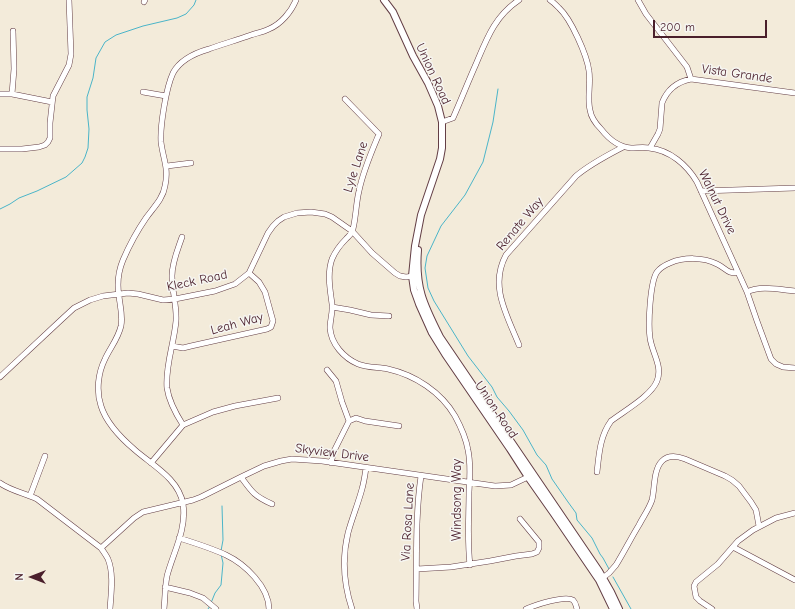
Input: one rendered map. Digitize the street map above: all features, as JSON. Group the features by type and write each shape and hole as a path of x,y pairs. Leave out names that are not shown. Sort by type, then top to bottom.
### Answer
{"main road":[{"name":"Union Road","path":"384,0 393,12 413,56 428,83 438,106 442,122 442,148 440,159 418,226 415,246 414,290 419,304 438,343 530,476 554,514 611,592 618,609"},
{"name":"Union Road","path":"601,579 613,609"}],"street":[{"path":"0,148 38,147 45,145 50,138 53,96 69,65 71,54 69,0"},
{"path":"164,609 165,588 168,574 183,526 183,503 174,484 167,476 134,450 108,420 101,407 98,392 100,374 105,358 118,337 121,325 122,314 118,282 120,269 139,229 160,200 165,188 167,176 161,144 161,132 168,86 174,72 185,59 199,52 270,29 284,18 294,6 296,0"},
{"path":"442,122 453,118 489,33 504,12 519,0"},
{"path":"550,0 559,7 564,14 579,41 589,69 589,109 591,114 601,129 614,142 622,147"},
{"path":"638,0 646,14 687,68 691,79"},
{"path":"12,94 14,69 13,32"},
{"name":"Vista Grande","path":"650,148 660,129 662,103 673,86 682,81 691,79 795,93"},
{"path":"143,92 166,96"},
{"path":"0,94 12,94 52,102"},
{"name":"Lyle Lane","path":"345,99 379,134 363,174 358,193 352,231"},
{"name":"Walnut Drive","path":"622,147 650,148 661,151 680,161 693,176 747,292 771,358 776,364 783,367 795,368"},
{"name":"Renate Way","path":"519,345 501,301 499,284 502,262 506,255 576,176 598,160 622,147"},
{"path":"166,166 191,163"},
{"path":"701,191 795,188"},
{"name":"Kleck Road","path":"0,377 74,308 90,300 103,296 119,294 138,294 163,300 175,300 215,291 235,284 249,273 268,233 278,221 284,217 300,213 319,213 332,217 352,231 372,253 395,273 400,276 415,276"},
{"name":"Windsong Way","path":"352,231 332,259 330,266 329,276 332,307 330,329 332,338 338,349 346,357 359,364 408,375 420,382 431,389 446,403 455,415 466,440 470,462 468,542 470,564"},
{"path":"182,237 172,276 176,320 167,380 168,390 174,409 183,425"},
{"path":"597,472 601,440 607,426 611,421 651,390 658,380 659,368 651,346 649,332 651,287 657,272 669,263 678,260 690,259 707,260 717,264 730,273 733,274 738,272"},
{"name":"Leah Way","path":"172,346 183,348 271,327 273,321 265,292 259,282 249,273"},
{"path":"747,292 752,289 763,288 795,291"},
{"path":"332,307 371,315 389,316"},
{"path":"327,370 336,382 349,421"},
{"path":"151,463 183,425 206,415 235,406 278,398"},
{"path":"331,463 334,451 349,421 356,418 365,421 399,426"},
{"path":"30,496 45,456"},
{"path":"601,579 616,565 647,510 652,499 657,468 665,458 679,457 720,473 732,480 739,486 756,510 759,526"},
{"name":"Skyview Drive","path":"101,548 134,518 143,512 183,503 201,497 264,466 292,459 495,486 511,485 530,476"},
{"path":"352,609 345,576 346,545 353,516 362,490 366,468"},
{"name":"Via Rosa Lane","path":"417,609 419,490 421,476"},
{"path":"241,477 253,494 272,504"},
{"path":"0,483 13,491 30,496 42,502 101,548 108,558 111,570 112,582 110,609"},
{"path":"712,609 696,597 694,586 696,582 718,564 738,541 759,526 776,518 795,513"},
{"path":"417,569 451,567 537,552 540,546 539,542 520,519"},
{"path":"179,538 218,551 241,565 261,586 268,598 270,609"},
{"path":"733,547 795,580"},
{"path":"165,588 203,598 216,609"},
{"path":"526,609 562,598 568,598 573,601 576,604 577,609"}],"waterway":[{"path":"0,209 19,198 66,177 82,163 88,148 89,129 87,97 93,78 96,58 105,42 116,35 143,26 177,18 186,14 194,5 196,0"},
{"path":"498,89 493,122 483,162 465,195 441,226 427,256 425,268 428,288 434,301 468,356 523,430 537,455 546,465 552,479 576,513 577,520 592,538 609,569"},
{"path":"221,551 223,540 222,506"},
{"path":"211,603 215,593 221,585 223,563 221,554"},
{"path":"613,577 631,609"}]}
